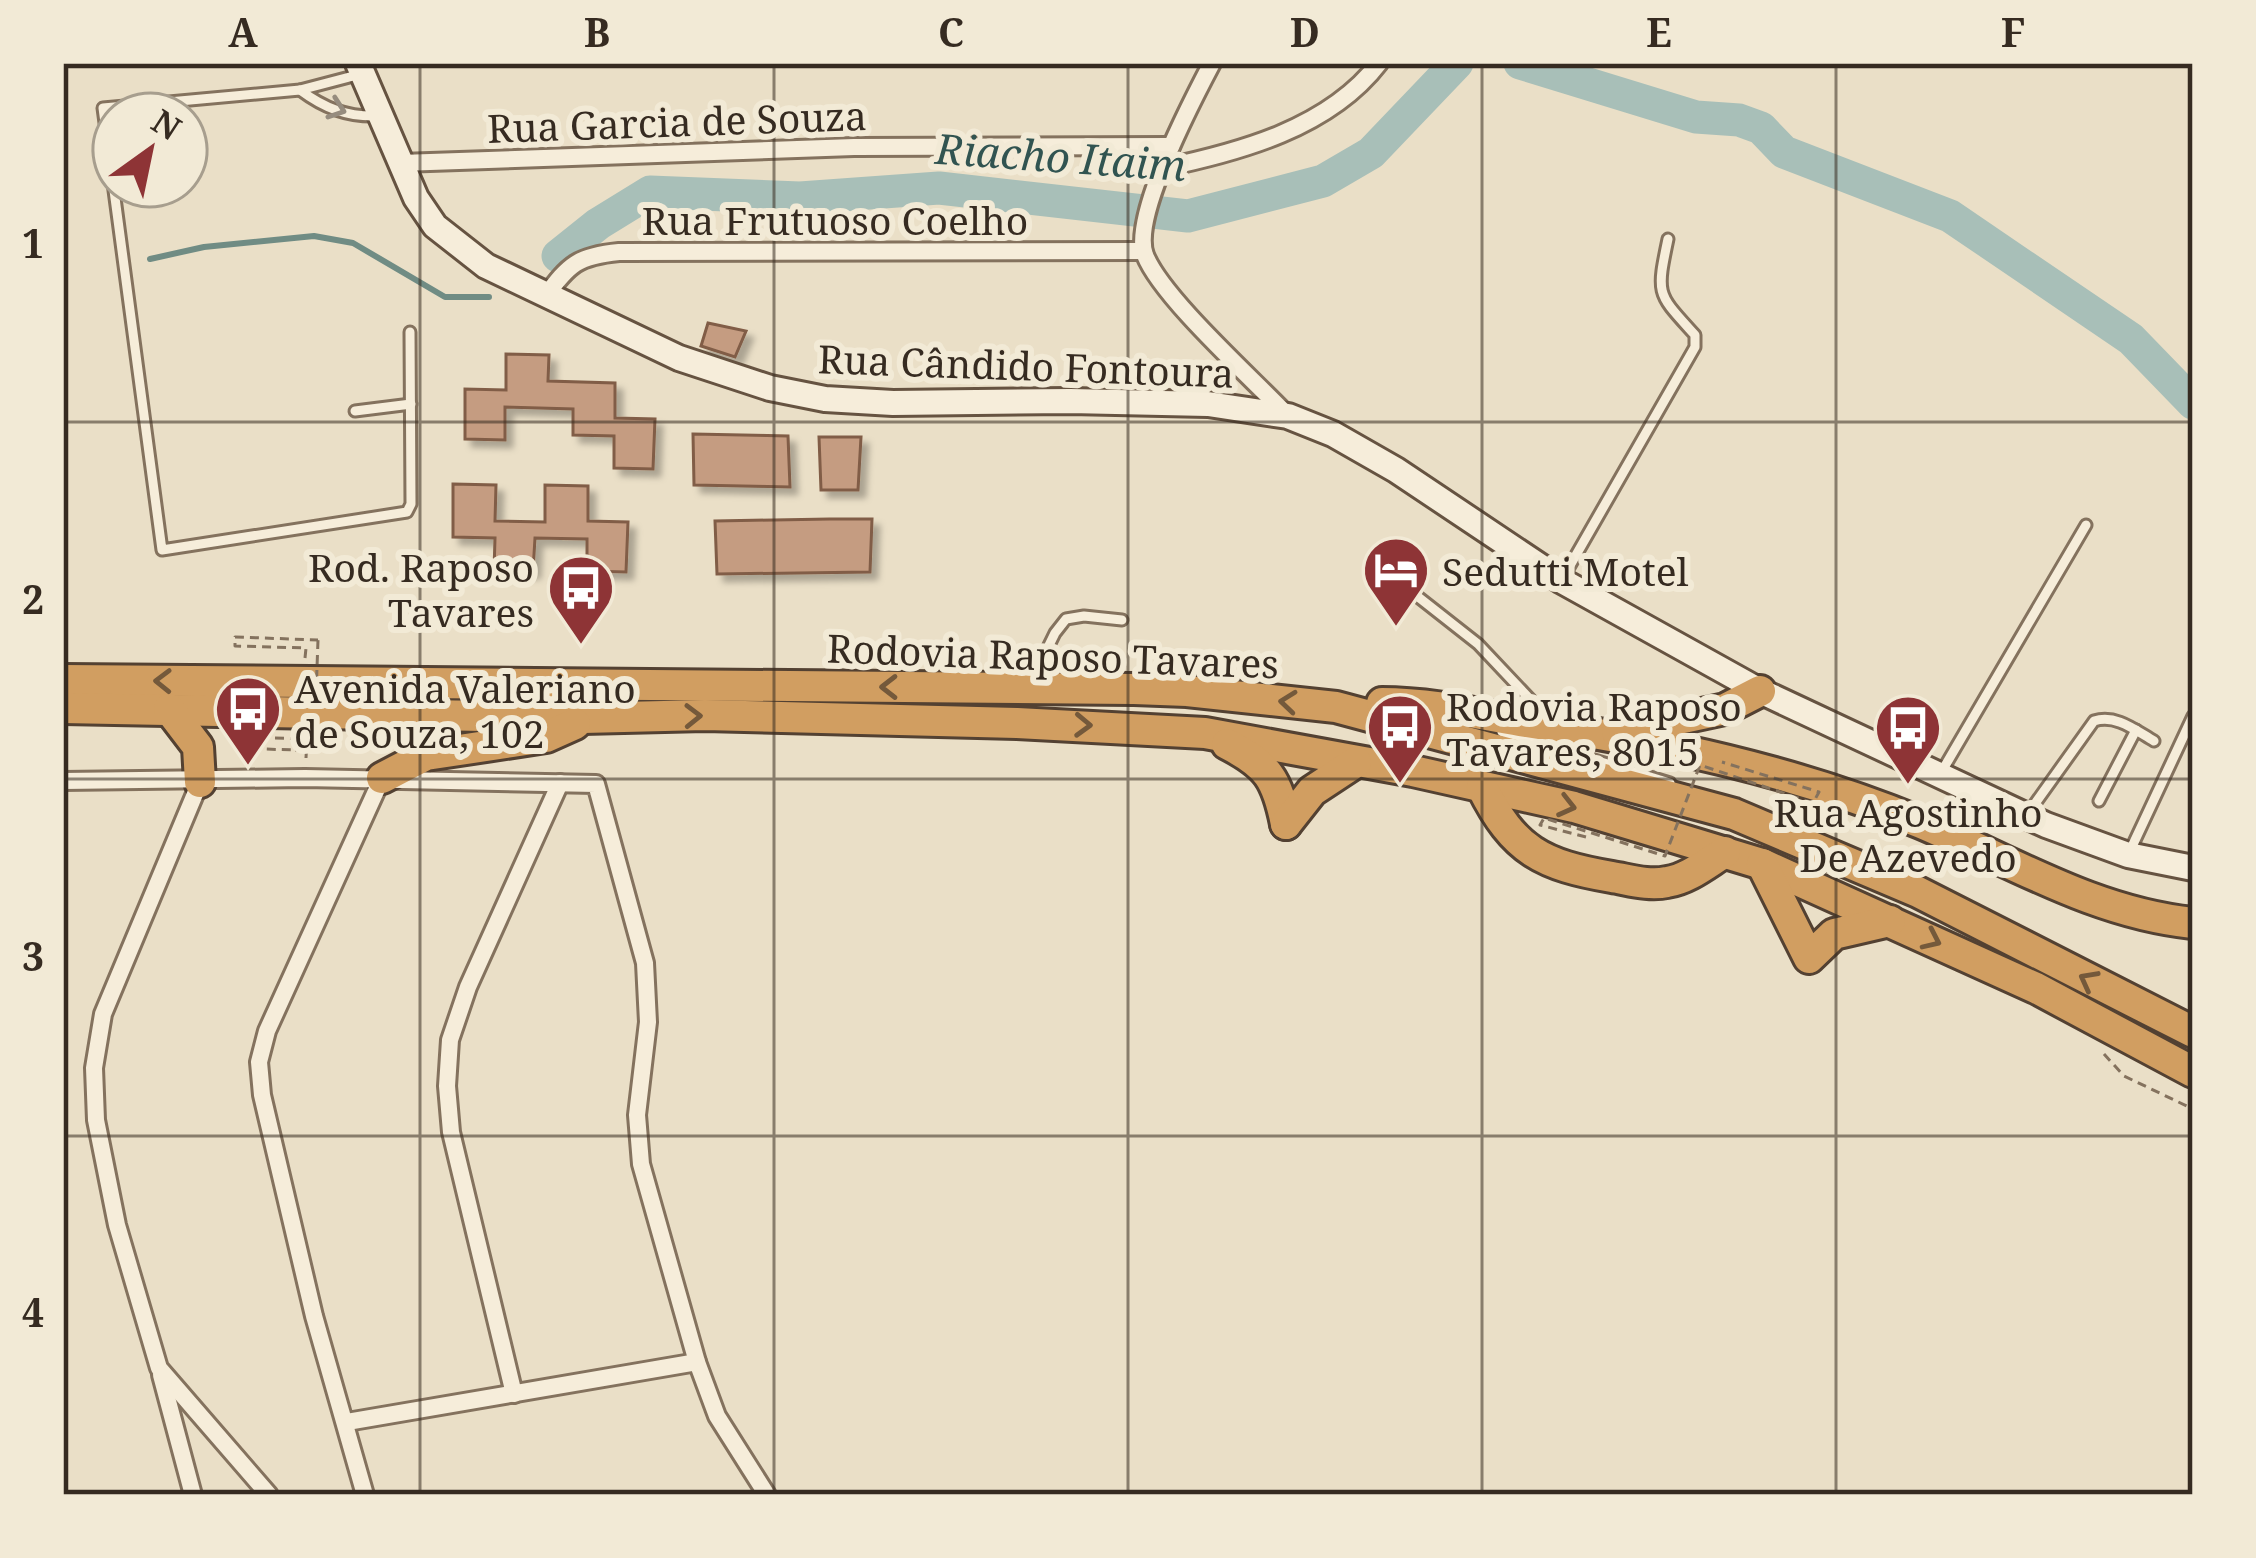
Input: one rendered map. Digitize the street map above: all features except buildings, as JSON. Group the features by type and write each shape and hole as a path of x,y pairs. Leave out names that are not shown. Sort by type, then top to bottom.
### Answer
{"highway":[{"name":"Rodovia Raposo Tavares","path":"63,680 1186,691 1336,707 1734,814 1918,892 2193,1032"},
{"path":"1607,734 1725,709 1760,691"},
{"path":"1336,707 1403,704 1725,757 1919,822 2081,896 2125,911 2193,923"},
{"name":"Rodovia Raposo Tavares","path":"63,708 1016,722 1205,733 1574,807 1762,864 2036,988 2193,1072"},
{"path":"169,709 198,747 200,782"},
{"path":"382,778 426,755 560,734 583,718"},
{"path":"1205,733 1265,769 1277,785 1286,824 1312,791 1356,762"},
{"path":"1482,787 1513,838 1543,860 1586,872 1653,884 1671,882 1725,852"},
{"path":"1762,864 1809,958 1834,934 1891,921"}],"main road":[{"name":"Rua Cândido Fontoura","path":"360,69 416,198 448,238 486,266 679,358 770,388 825,399 1208,404 1288,416 1333,434 1396,470 1562,581 1760,691"},
{"path":"1760,691 2026,816 2128,854 2193,868"}],"street":[{"path":"1213,63 1153,196 1144,251 1160,281 1288,416"},
{"path":"1163,169 1313,120 1341,103 1379,63"},
{"name":"Rua Garcia de Souza","path":"401,163 854,147 1172,146"},
{"name":"Rua Frutuoso Coelho","path":"545,296 562,273 585,255 619,252 1144,251"},
{"path":"63,782 382,778 595,783 645,963 648,1022 638,1115 640,1165 717,1416 767,1495"},
{"path":"365,1495 309,1294 262,1095 260,1063 267,1031 382,778"},
{"path":"193,1495 117,1225 96,1120 94,1068 103,1014 200,782"},
{"path":"514,1394 451,1132 450,1040 468,987 560,783"},
{"path":"347,1422 697,1362"},
{"path":"159,1368 269,1495"}],"lane":[{"path":"360,69 300,90 106,106 102,111 162,550 409,510 410,332"},
{"path":"300,90 320,105 341,112 379,116"},
{"path":"1562,581 1694,347 1695,335 1661,294 1668,239"},
{"path":"355,411 411,404"},
{"path":"1939,776 2086,525"},
{"path":"1388,574 1478,644 1556,726"},
{"path":"1029,688 1066,619 1122,620"},
{"path":"1403,704 1653,776 1734,814"},
{"path":"2128,854 2193,716"},
{"path":"2026,816 2094,721 2105,718 2154,741"},
{"path":"2099,801 2136,730"}],"path":[{"path":"251,737 233,737 233,748 314,751 318,640 235,637 235,646 306,648 304,684"},
{"path":"270,738 307,740 305,778"},
{"path":"1586,837 1540,825 1544,818 1665,856 1700,765 1813,803 1819,792 1723,762"},
{"path":"2105,1055 2124,1076 2193,1109"}],"waterway":[{"name":"Riacho Itaim","path":"558,256 650,192 800,198 939,188 1188,216 1323,181 1371,153 1457,63"},
{"name":"Riacho Itaim","path":"1520,63 1696,117 1739,120 1761,128 1784,152 1950,216 2131,339 2193,403"},
{"name":"Riacho Itaim","path":"150,259 204,247 314,236 353,243 445,297 489,297"}],"place":[{"name":"Sedutti Motel","path":"1396,629"},
{"name":"Rod. Raposo Tavares","path":"581,647"},
{"name":"Avenida Valeriano de Souza, 102","path":"248,768"},
{"name":"Rodovia Raposo Tavares, 8015","path":"1400,786"},
{"name":"Rua Agostinho De Azevedo","path":"1908,787"}]}
